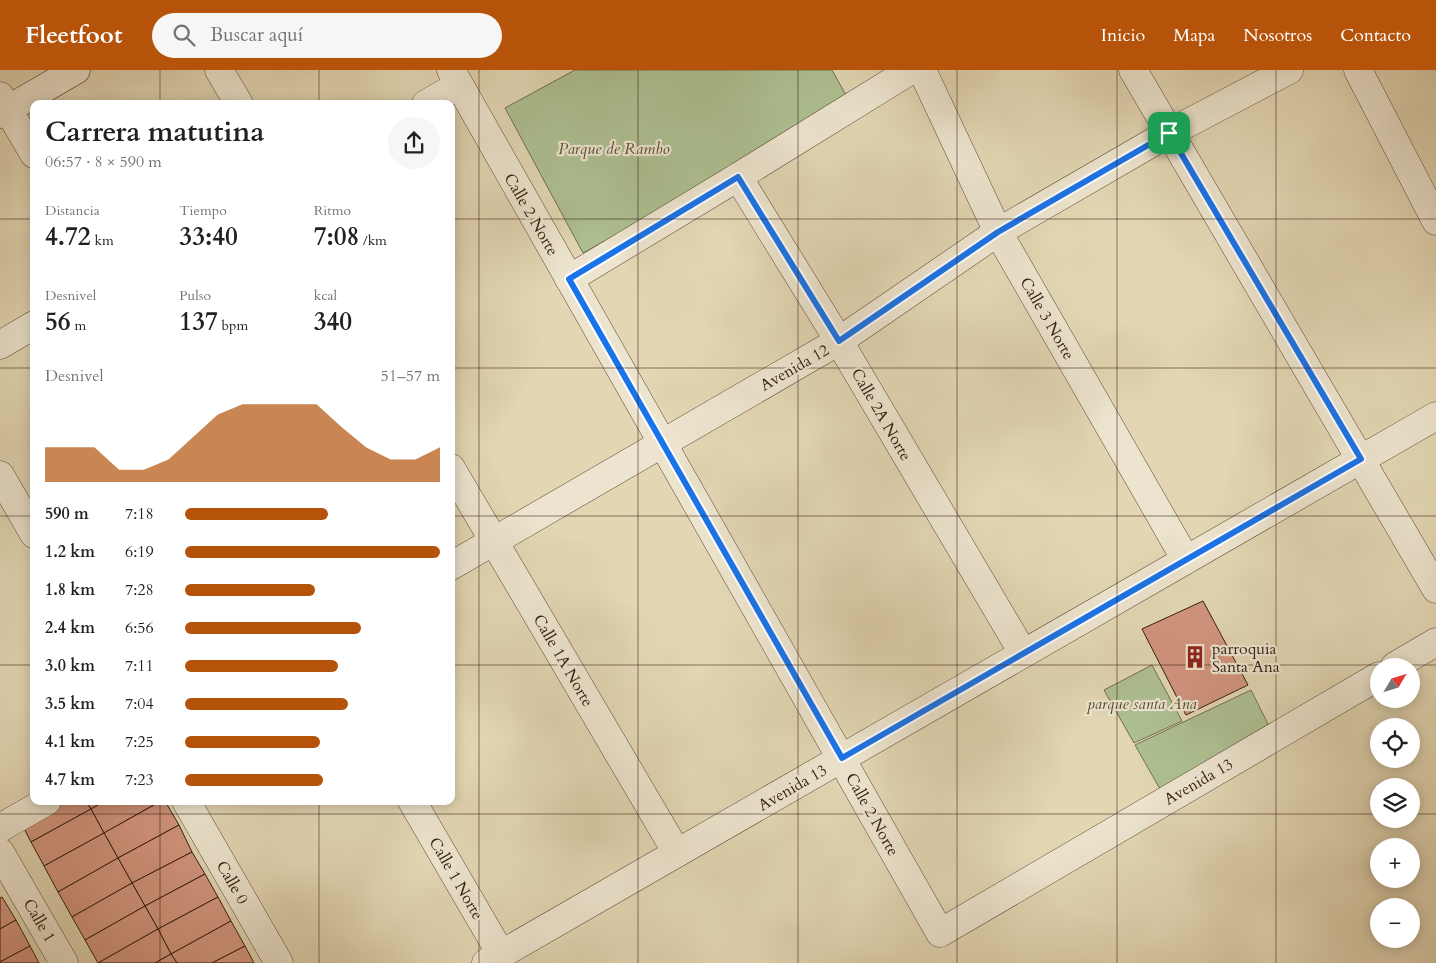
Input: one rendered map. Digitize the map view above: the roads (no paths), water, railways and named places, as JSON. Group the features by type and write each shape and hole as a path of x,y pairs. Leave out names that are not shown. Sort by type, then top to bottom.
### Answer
{"street":[{"path":"30,148 3,106 76,70"},
{"path":"219,70 236,100"},
{"path":"569,279 910,70"},
{"name":"Calle 3 Norte","path":"922,70 998,232 1186,560"},
{"path":"1133,70 1436,589"},
{"name":"Avenida 12","path":"455,564 839,341 998,232 1169,133 1288,70"},
{"path":"1358,70 1436,221"},
{"path":"430,100 455,78"},
{"name":"Calle 2 Norte","path":"455,78 940,933"},
{"name":"Calle 2A Norte","path":"738,177 839,341 1023,654"},
{"path":"0,344 30,328"},
{"name":"Avenida 13","path":"494,959 1361,459 1433,424"},
{"path":"0,475 30,527"},
{"name":"Calle 1A Norte","path":"455,475 677,853"},
{"path":"1409,658 1436,642"},
{"name":"Avenida 13","path":"940,933 1370,681"},
{"path":"0,828 40,805"},
{"name":"Calle 0","path":"188,805 279,963"},
{"name":"Calle 1 Norte","path":"414,805 494,959"},
{"name":"Calle 1","path":"0,852 64,963"}],"place":[{"name":"parroquia Santa Ana","path":"1195,657"}],"park label":[{"name":"Parque de Rambo","path":"614,148"},
{"name":"parque santa Ana","path":"1142,703"}]}
